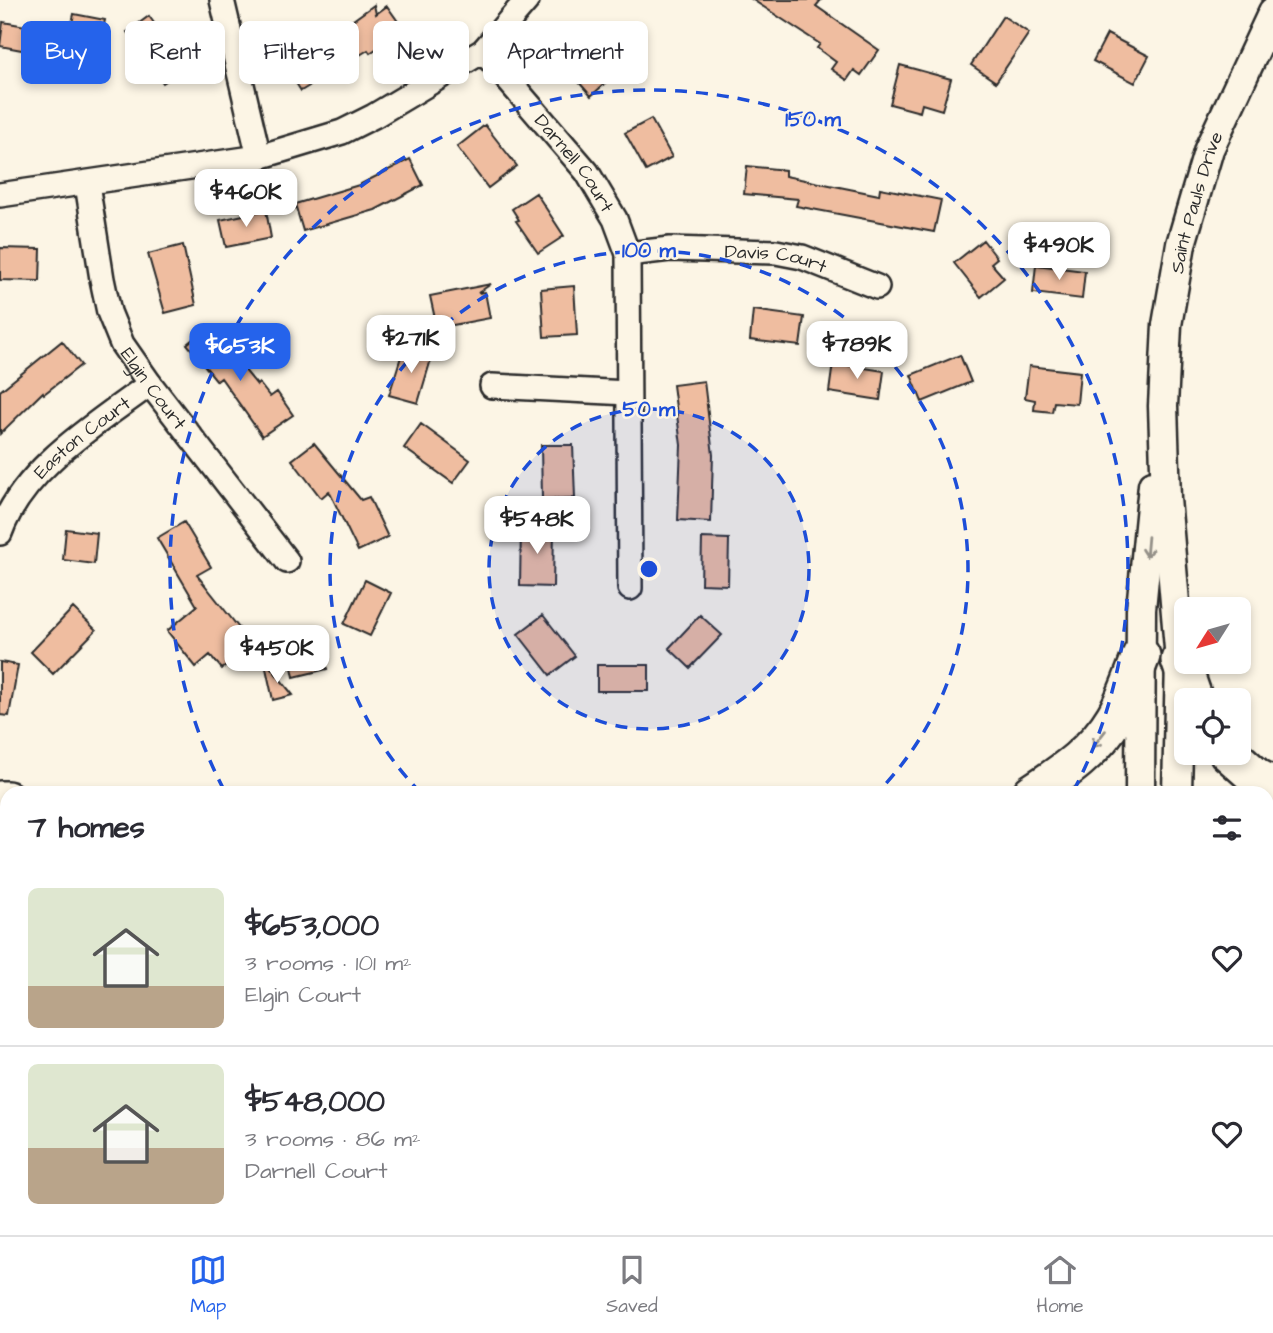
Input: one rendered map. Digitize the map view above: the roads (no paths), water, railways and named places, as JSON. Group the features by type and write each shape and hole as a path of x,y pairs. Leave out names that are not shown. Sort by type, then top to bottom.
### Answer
{"main road":[{"path":"1042,786 1096,744 1116,716 1141,656"},
{"path":"1243,765 1256,777 1273,786"}],"street":[{"path":"222,0 259,157"},
{"path":"509,21 527,0"},
{"name":"Saint Pauls Drive","path":"1140,786 1141,609 1163,406 1167,325 1181,244 1209,149 1273,12"},
{"path":"0,195 259,157 342,132 483,51"},
{"name":"Darnell Court","path":"511,84 587,172 615,219 628,254 630,589"},
{"name":"Elgin Court","path":"87,184 109,312 122,344 287,561"},
{"name":"Davis Court","path":"628,254 670,249 776,252 802,257 877,287"},
{"name":"Easton Court","path":"0,533 13,503 31,478 150,383"},
{"path":"492,386 628,393"},
{"name":"Saint Pauls Drive","path":"1163,406 1166,499 1175,597"},
{"name":"Saint Pauls Drive","path":"1177,786 1180,674"}]}
